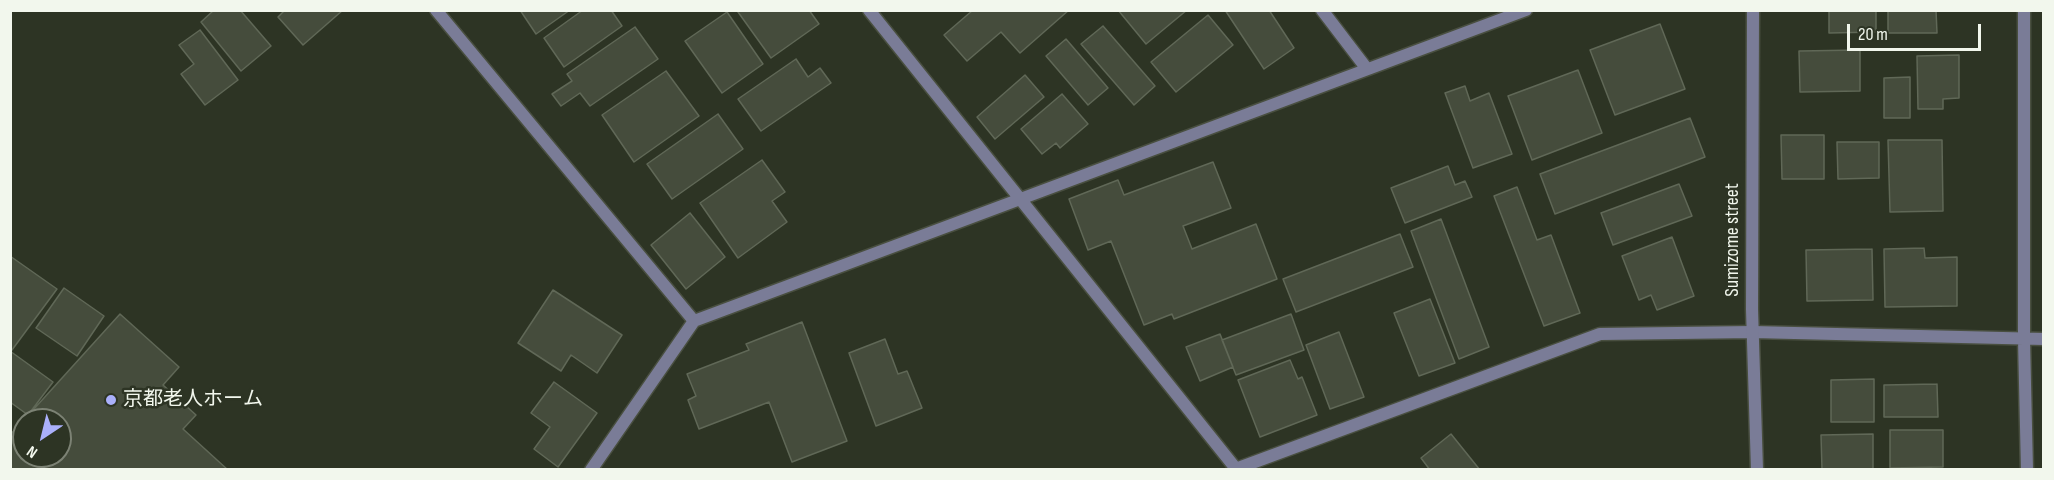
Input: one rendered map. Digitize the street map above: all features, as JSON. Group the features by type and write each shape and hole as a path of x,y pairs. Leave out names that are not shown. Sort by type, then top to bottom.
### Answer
{"street":[{"path":"436,10 694,321"},
{"path":"869,10 1235,469 1600,334 1753,333 2043,339"},
{"path":"1323,10 1367,69"},
{"path":"591,470 694,321 1526,10"},
{"name":"Sumizome street","path":"1753,10 1753,333 1757,470"},
{"path":"2024,10 2024,340 2027,470"}],"building":[{"path":"214,10 240,10 271,46 241,71 201,22"},
{"path":"285,10 343,10 303,45 278,17"},
{"path":"520,10 570,10 536,34"},
{"path":"583,10 611,10 622,26 564,67 544,38"},
{"path":"741,10 809,10 819,24 771,58 738,12"},
{"path":"973,10 1069,10 1020,53 1001,32 967,61 944,35"},
{"path":"1118,10 1187,10 1146,44"},
{"path":"1225,10 1269,10 1294,48 1264,69"},
{"path":"1829,10 1876,10 1876,32 1829,33"},
{"path":"1888,10 1936,10 1937,33 1888,33"},
{"path":"727,12 763,64 722,93 685,41"},
{"path":"1208,15 1233,45 1176,92 1151,62"},
{"path":"1660,24 1685,89 1615,115 1590,50"},
{"path":"1103,26 1155,86 1134,105 1081,44"},
{"path":"635,27 658,59 590,106 580,93 561,106 552,94 572,81 567,74"},
{"path":"200,30 238,80 205,105 181,74 194,64 179,45"},
{"path":"1066,39 1108,88 1088,105 1046,56"},
{"path":"1860,50 1860,91 1800,92 1799,51"},
{"path":"1959,55 1959,98 1943,99 1943,109 1918,109 1917,56"},
{"path":"796,59 808,77 820,68 831,83 761,131 738,99"},
{"path":"1578,70 1602,133 1532,160 1508,96"},
{"path":"666,71 699,116 634,162 602,115"},
{"path":"1025,75 1044,97 995,139 977,117"},
{"path":"1910,77 1910,118 1884,118 1884,78"},
{"path":"1465,86 1470,101 1489,93 1512,154 1473,168 1445,93"},
{"path":"1062,94 1088,124 1060,148 1056,143 1042,154 1021,129"},
{"path":"718,114 743,149 672,199 647,164"},
{"path":"1690,118 1705,157 1555,214 1540,174"},
{"path":"1781,135 1824,135 1824,179 1782,179"},
{"path":"1888,140 1942,140 1943,211 1890,212"},
{"path":"1837,142 1879,142 1879,178 1838,179"},
{"path":"762,160 785,192 772,201 787,222 738,258 700,203"},
{"path":"1213,162 1231,208 1183,226 1192,249 1256,224 1277,279 1174,319 1172,314 1144,325 1111,241 1088,250 1069,199 1118,180 1124,195"},
{"path":"1448,166 1455,185 1465,181 1472,197 1405,223 1391,188"},
{"path":"1679,184 1692,216 1613,245 1601,213"},
{"path":"1517,187 1537,240 1551,235 1580,313 1544,326 1494,196"},
{"path":"690,213 725,257 686,289 651,245"},
{"path":"1441,219 1489,347 1459,359 1411,231"},
{"path":"1400,234 1413,267 1296,312 1283,279"},
{"path":"1672,237 1694,296 1657,310 1651,295 1639,300 1622,256"},
{"path":"1924,248 1925,258 1957,257 1957,306 1885,307 1884,249"},
{"path":"1872,249 1873,300 1807,301 1806,250"},
{"path":"10,256 57,289 12,350 10,349"},
{"path":"64,288 104,316 77,356 36,328"},
{"path":"553,290 622,335 597,373 571,355 561,371 518,343"},
{"path":"1430,299 1455,363 1419,376 1394,313"},
{"name":"京都老人ホーム","path":"120,314 179,367 163,385 196,415 183,429 228,470 10,470 10,435 12,433 12,468 72,468 72,408 35,408"},
{"path":"1291,314 1304,350 1236,375 1222,340"},
{"path":"802,322 847,441 792,462 769,402 699,429 688,400 696,396 687,374 749,350 746,344"},
{"path":"1339,332 1364,397 1330,409 1306,345"},
{"path":"1220,334 1233,367 1200,381 1186,347"},
{"path":"885,339 898,374 907,371 922,408 876,426 849,353"},
{"path":"10,351 53,382 33,408 18,408 10,402"},
{"path":"1290,360 1298,379 1302,377 1317,415 1260,437 1238,380"},
{"path":"1874,379 1874,422 1831,422 1831,380"},
{"path":"554,382 597,413 558,467 534,449 550,427 531,413"},
{"path":"1937,384 1938,417 1884,417 1884,385"},
{"path":"1890,430 1943,430 1943,467 1890,468"},
{"path":"1451,434 1480,470 1430,470 1421,458"},
{"path":"1873,434 1873,470 1822,470 1821,435"}],"place":[{"name":"京都老人ホーム","path":"111,400"}]}
